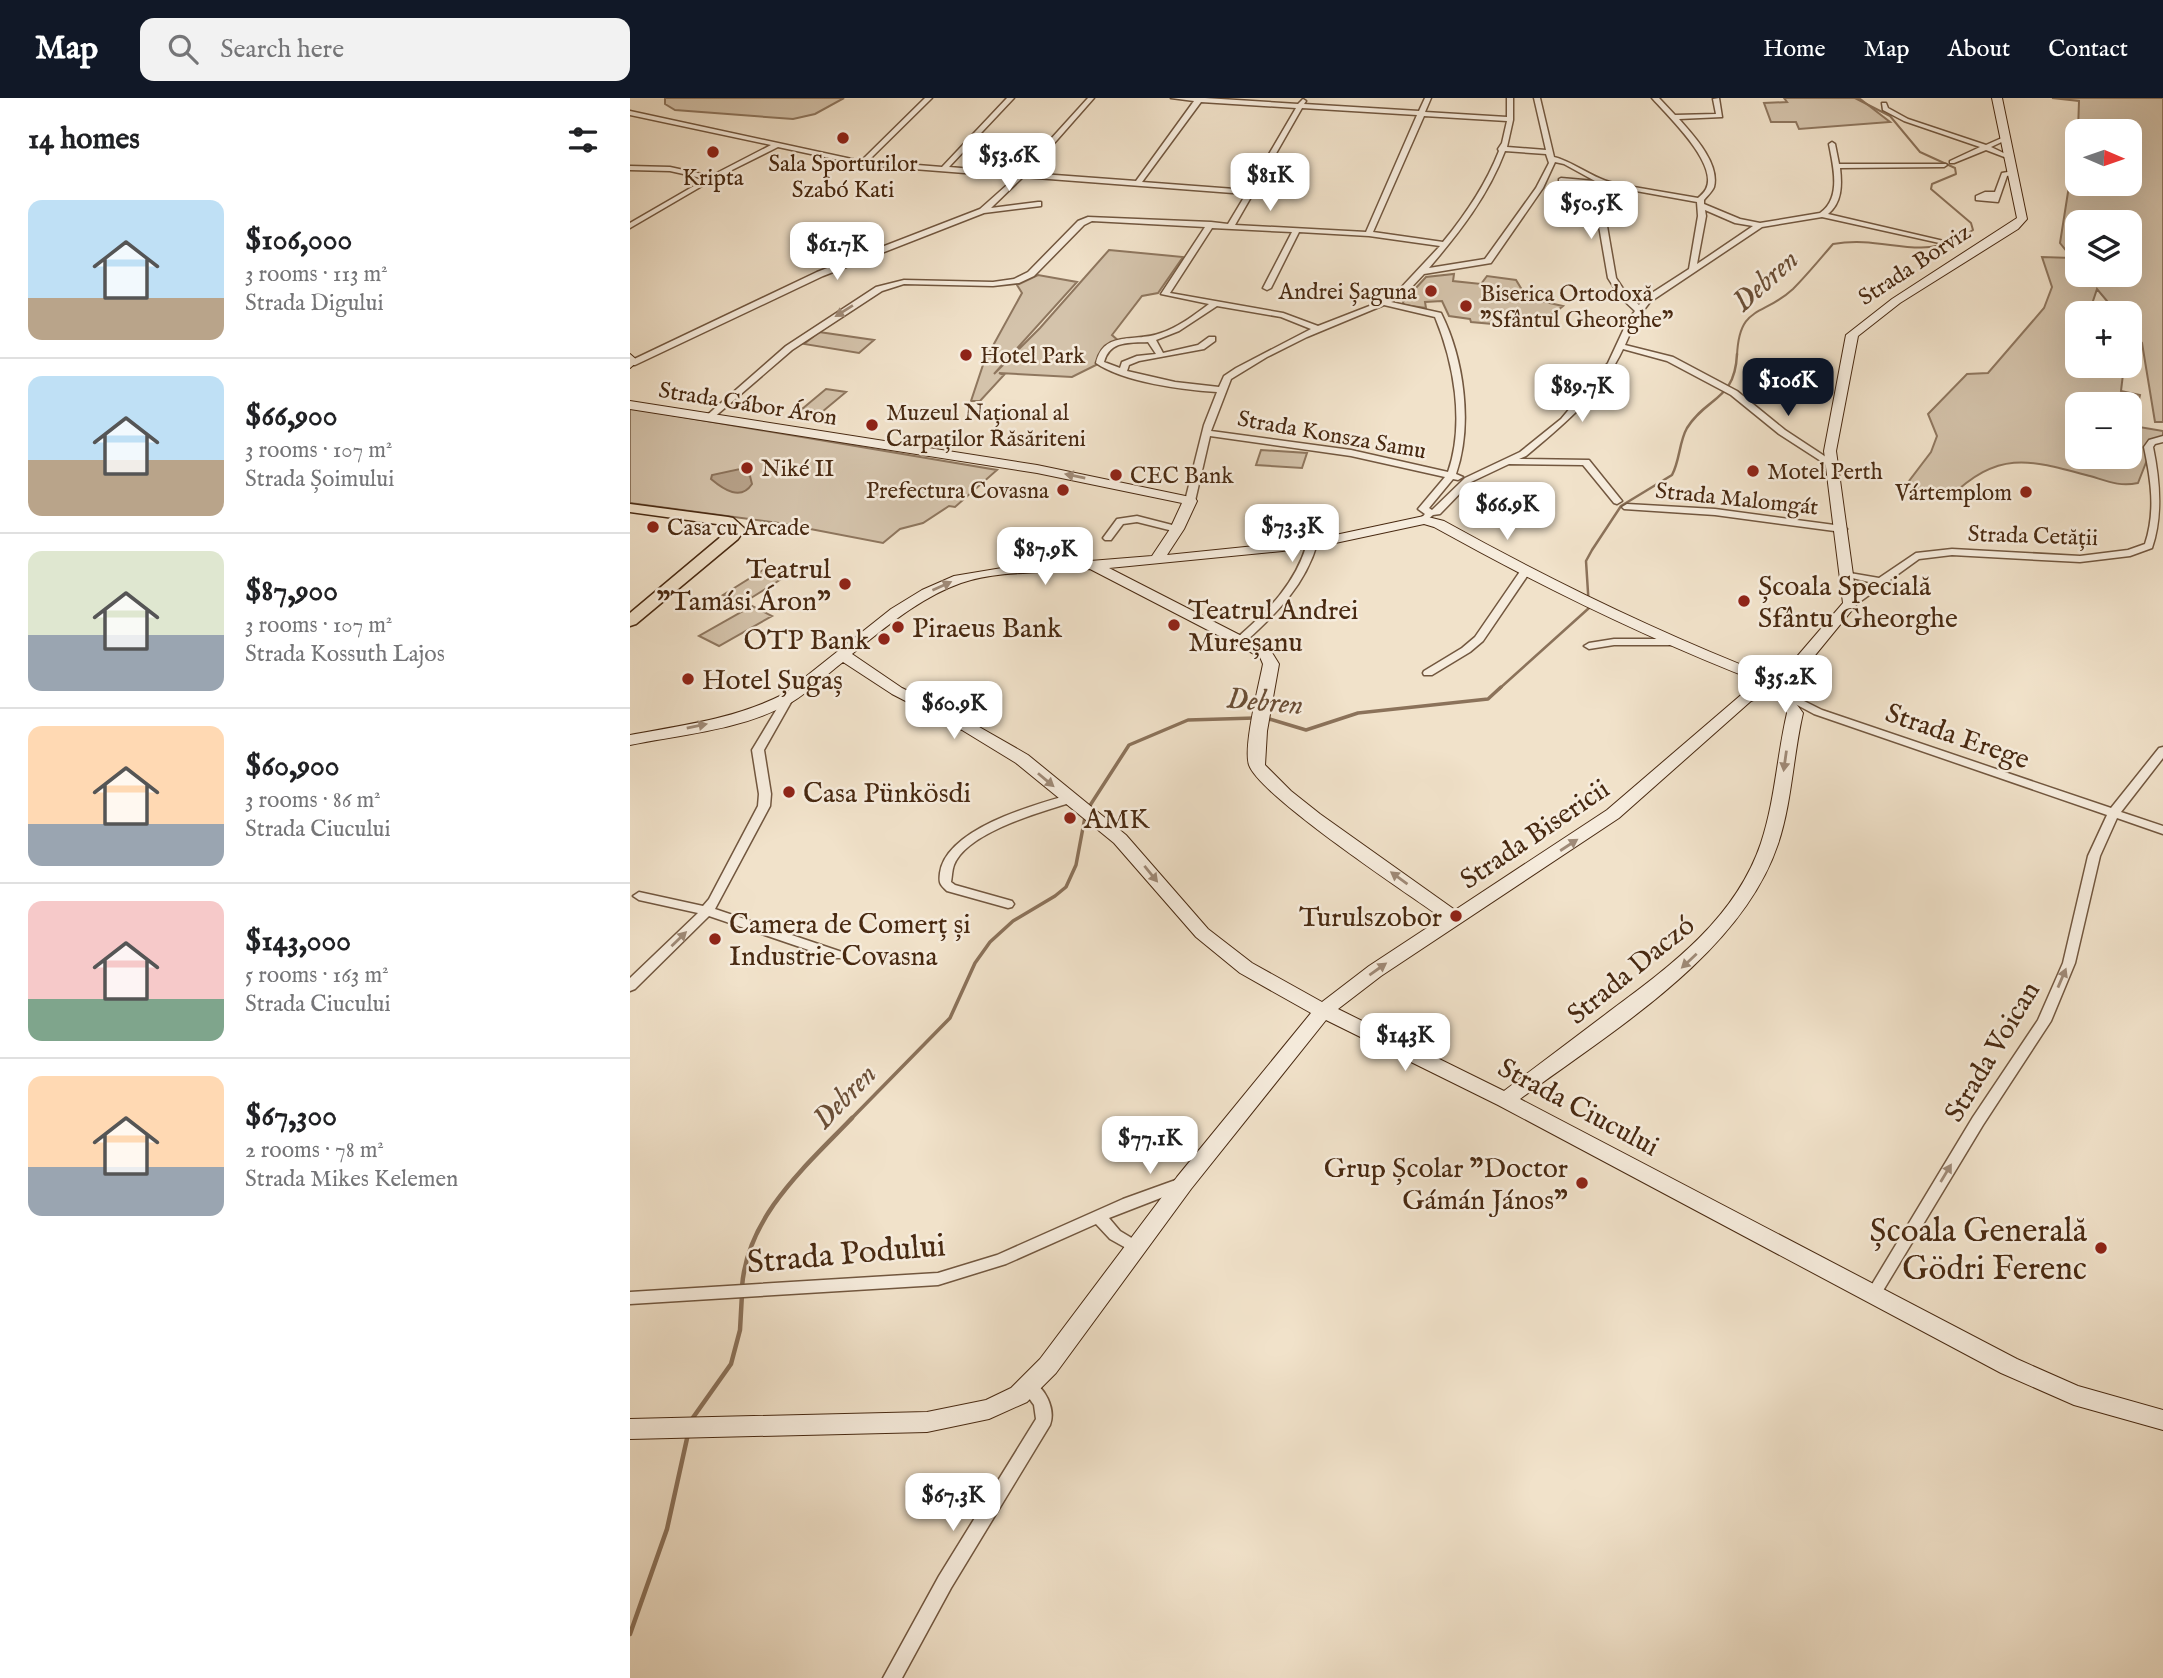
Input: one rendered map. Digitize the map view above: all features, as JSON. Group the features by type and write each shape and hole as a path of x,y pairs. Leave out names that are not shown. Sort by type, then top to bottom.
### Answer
{"main road":[{"name":"Strada Borviz","path":"1850,604 1842,529 1830,463 1830,441 1852,335 1896,301 2018,223 2022,214 1997,98"},
{"name":"Strada Gábor Áron","path":"630,405 1024,466 1190,501"},
{"path":"1156,560 1177,529 1190,501"},
{"path":"630,508 728,521 737,528 733,536 634,614"},
{"path":"630,740 750,714 789,697 896,612 927,593 959,579 1002,572 1312,544 1427,517 1525,572 1777,691"},
{"path":"1117,563 1119,579"},
{"path":"1093,565 1260,649 1270,660 1256,757 1259,772 1290,798 1455,918"},
{"path":"1777,691 1774,677 1789,678 1850,604"},
{"name":"Strada Ciucului","path":"843,654 897,691 1003,746 1103,825 1133,852 1185,915 1221,950 1264,979 1505,1100 2054,1388 2163,1420"},
{"name":"Strada Daczó","path":"1777,691 1799,690 1797,683 1789,678"},
{"name":"Strada Daczó","path":"1505,1100 1679,970 1700,951 1740,901 1767,849 1775,825 1795,713 1777,691"},
{"name":"Strada Bisericii","path":"1029,1387 1093,1309 1135,1247 1184,1183 1324,1010 1375,971 1585,835 1639,794 1746,698 1777,691"},
{"path":"630,1429 888,1424 946,1419 989,1409 1029,1387"}],"street":[{"path":"862,163 929,98"},
{"path":"944,169 1011,98"},
{"path":"983,211 1023,174 1091,98"},
{"path":"1174,98 1303,102 1510,119"},
{"path":"1369,234 1428,98"},
{"path":"1190,501 1206,433 1220,390 1230,376 1319,328 1400,294 1446,245 1485,187 1510,119 1510,98"},
{"path":"1421,272 1488,261 1539,188 1550,156 1537,98"},
{"path":"1655,98 1673,117 1711,171 1710,189 1700,202 1701,224 1692,268"},
{"path":"1138,183 1199,99"},
{"path":"1673,117 1720,116 1716,99"},
{"path":"1231,225 1303,102"},
{"path":"1884,104 1885,109 1906,120 2009,157"},
{"path":"630,113 862,163 1251,192"},
{"path":"1836,166 1948,164 2006,138"},
{"path":"1561,180 1623,186 1700,202 1738,220 1760,225 1822,215 1832,210 1835,205 1836,166 1832,144"},
{"path":"630,226 712,178 777,145"},
{"path":"1501,149 1550,156 1607,184"},
{"path":"630,168 670,169 712,178"},
{"path":"1998,194 2004,174 2013,173"},
{"path":"1609,200 1623,186 1634,182"},
{"path":"1607,184 1609,200 1603,226 1609,268 1617,288 1638,309"},
{"path":"631,362 810,278 983,211 1038,204"},
{"path":"1822,215 1944,242"},
{"path":"709,417 770,363 807,335 879,289 904,282 993,284 1022,279 1031,274 1081,223 1091,219 1369,234 1446,245"},
{"path":"1211,224 1164,292 1166,295 1283,315 1319,328"},
{"path":"1383,302 1433,312 1441,321 1455,366 1458,385 1457,450 1451,475 1423,509 1427,517 1437,512 1468,480 1522,454 1564,421 1600,382 1622,346 1638,309 1647,300 1760,225"},
{"path":"1267,288 1297,229"},
{"path":"1214,304 1188,323 1152,339 1118,342 1103,352 1100,363 1123,371 1220,390"},
{"path":"1152,339 1161,356"},
{"path":"1123,371 1125,364 1133,360 1201,347 1212,339"},
{"path":"1622,346 1670,359 1734,393 1782,432 1830,463"},
{"name":"Strada Konsza Samu","path":"1206,433 1351,453 1468,480"},
{"name":"Strada Cetății","path":"1850,604 1916,556 1938,552 2080,559 2130,553 2149,546 2161,524 2162,510 2148,447 2152,442 2163,439"},
{"name":"Strada Malomgát","path":"1505,462 1586,462 1617,501"},
{"name":"Strada Malomgát","path":"1628,507 1715,512 1842,529"},
{"path":"1108,538 1120,521 1137,519 1177,529"},
{"path":"1242,639 1270,613 1299,579 1308,562 1312,544"},
{"path":"1428,673 1479,639 1525,572"},
{"path":"1848,574 1882,582"},
{"path":"1589,646 1614,642 1676,642"},
{"name":"Strada Erege","path":"1777,691 1818,712 2163,830"},
{"path":"630,986 707,911 722,888 764,806 764,788 757,757 764,736 789,697"},
{"name":"Strada Voican","path":"1873,1295 1978,1121 2044,1021 2069,962 2094,856 2113,814 2163,750"},
{"path":"1008,904 951,888 945,883 947,863 964,845 993,826 1074,803"},
{"path":"639,896 707,911 837,955"},
{"name":"Strada Podului","path":"630,1298 938,1279 1001,1260 1128,1203 1184,1183"},
{"path":"1099,1217 1115,1235 1135,1247"},
{"path":"892,1678 946,1582 1044,1420 1042,1402 1029,1387"}],"shaded area":[{"path":"665,98 844,98 815,114 793,119 675,110 665,104"},
{"path":"1784,98 1859,98 1890,122 1799,129 1796,122 1771,122 1764,103 1787,102"},
{"path":"2052,98 2163,98 2163,422 2155,422 2142,343 2142,301 2107,301 2097,289 2093,301 2065,301 2065,378 2123,378 2121,391 2126,392 2065,392 2065,469 2142,469 2142,428 2163,431 2163,439 2148,443 2144,447 2147,460 2138,483 2119,484 2049,466 2015,463 1999,465 1983,472 1949,498 1906,485 1931,452 1937,436 1928,414 1967,374 1988,373 2044,308 2052,287 2042,257 2065,258 2065,287 2142,287 2142,210 2065,210 2067,196 2142,196 2142,119 2078,119 2079,101"},
{"path":"2065,211 2065,249 2060,243"},
{"path":"1109,250 1183,257 1158,293 1142,296 1112,335 1120,342 1103,352 1100,363 1072,377 999,373 1004,375 980,401 971,401 984,362 1022,293 1017,285 1038,275 1077,282 994,374 1040,328"},
{"path":"1454,274 1453,281 1481,284 1487,276 1516,280 1527,298 1563,306 1536,328 1471,322 1470,319 1449,316 1442,301 1425,302 1426,308 1404,305 1403,302 1426,277"},
{"path":"819,332 874,340 859,353 804,344"},
{"path":"826,389 846,392 822,412 802,409"},
{"path":"630,408 997,470 955,507 949,506 923,523 900,529 883,543 779,523 630,503"},
{"path":"1261,450 1307,453 1302,468 1256,465"},
{"path":"740,469 750,476 752,484 743,492 727,490 711,479 712,475"},
{"path":"771,565 791,573 743,603 723,595"},
{"path":"752,606 772,616 719,646 699,636"}],"waterway":[{"name":"Debren","path":"1737,356 1742,328 1748,319 1793,289 1833,244 1853,242 1921,248 1954,241 1973,230 1971,223 1931,189 1932,184 1956,174 1955,168 1920,152 1890,116 1855,98"},
{"name":"Debren","path":"1499,689 1589,608 1586,561 1592,550 1621,506 1672,475 1687,428 1726,390 1735,369 1737,354"},
{"name":"Debren","path":"1266,718 1306,730 1358,713 1488,699 1501,687"},
{"name":"Debren","path":"1089,807 1129,745 1188,720 1255,718"},
{"name":"Debren","path":"850,1120 950,1018 975,963 990,942 1013,921 1066,887 1076,865 1085,817"},
{"name":"Debren","path":"742,1287 746,1261 767,1215 798,1174 852,1118"},
{"name":"Debren","path":"692,1419 731,1364 740,1330 742,1294"},
{"name":"Debren","path":"630,1634 667,1529 688,1434"}],"place":[{"name":"Sala Sporturilor Szabó Kati","path":"843,138"},
{"name":"Kripta","path":"713,152"},
{"name":"Andrei Șaguna","path":"1431,291"},
{"name":"Biserica Ortodoxă \"Sfântul Gheorghe\"","path":"1466,306"},
{"name":"Hotel Park","path":"966,355"},
{"name":"Muzeul Național al Carpaților Răsăriteni","path":"872,425"},
{"name":"Niké II","path":"747,468"},
{"name":"Motel Perth","path":"1753,471"},
{"name":"CEC Bank","path":"1116,475"},
{"name":"Prefectura Covasna","path":"1063,490"},
{"name":"Vártemplom","path":"2026,492"},
{"name":"Casa cu Arcade","path":"653,527"},
{"name":"Teatrul \"Tamási Áron\"","path":"845,584"},
{"name":"Școala Specială Sfântu Gheorghe","path":"1744,601"},
{"name":"Teatrul Andrei Mureșanu","path":"1174,625"},
{"name":"Piraeus Bank","path":"898,627"},
{"name":"OTP Bank","path":"884,639"},
{"name":"Hotel Șugaș","path":"688,679"},
{"name":"Casa Pünkösdi","path":"789,792"},
{"name":"AMK","path":"1070,818"},
{"name":"Turulszobor","path":"1456,916"},
{"name":"Camera de Comerț și Industrie Covasna","path":"715,939"},
{"name":"Grup Școlar \"Doctor Gámán János\"","path":"1582,1183"},
{"name":"Școala Generală Gödri Ferenc","path":"2101,1248"}]}
